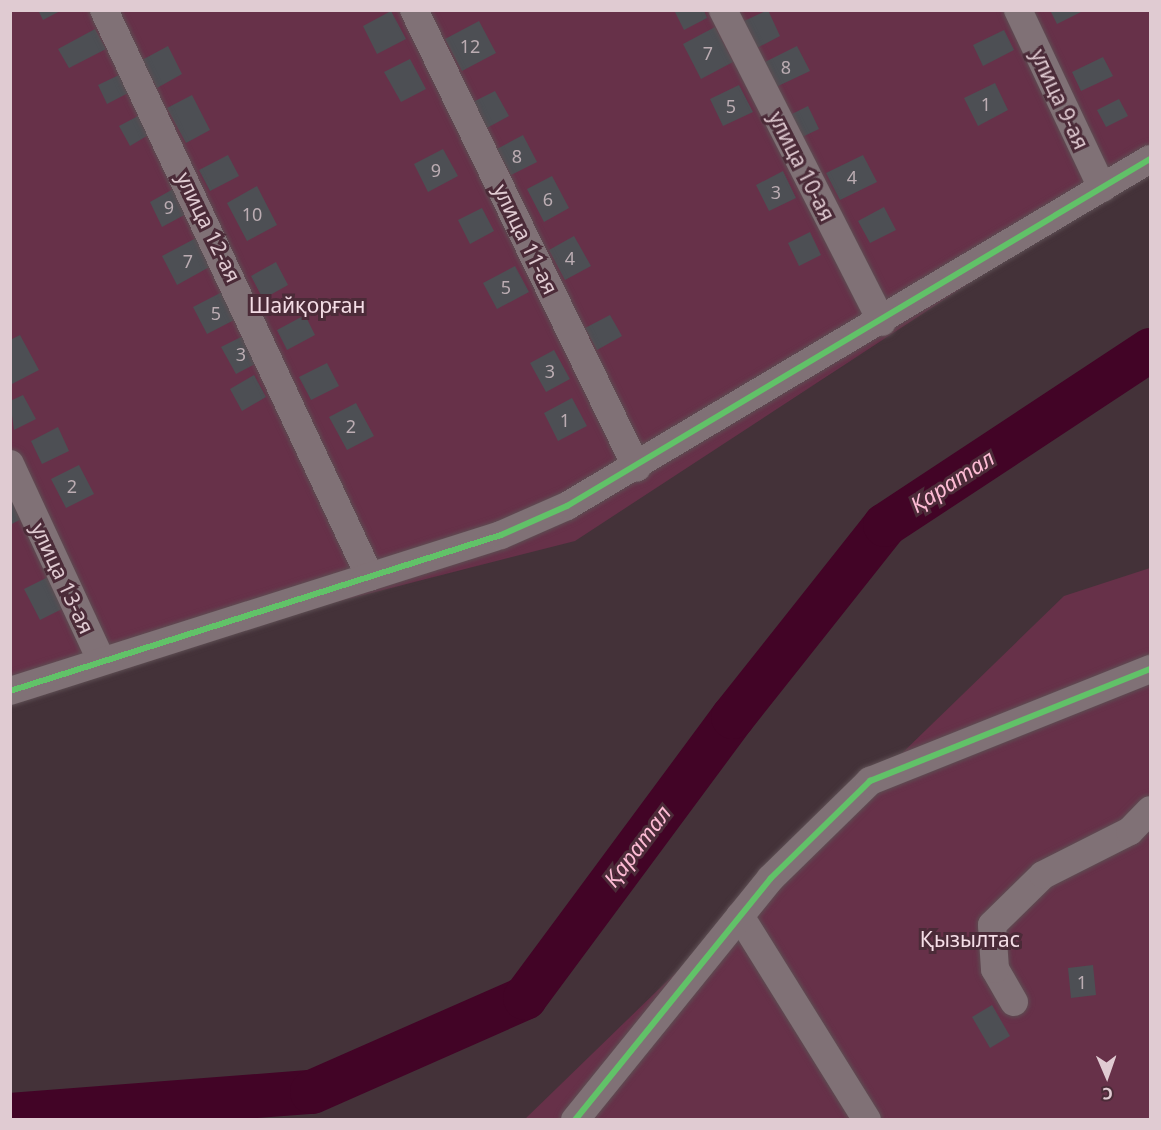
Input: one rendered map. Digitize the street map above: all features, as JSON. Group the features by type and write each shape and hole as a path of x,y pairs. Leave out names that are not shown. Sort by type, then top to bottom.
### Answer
{"street":[{"name":"улица 12-ая","path":"104,10 370,577"},
{"name":"улица 11-ая","path":"414,10 637,468"},
{"name":"улица 10-ая","path":"723,10 882,321"},
{"name":"улица 9-ая","path":"1018,10 1102,188"},
{"path":"10,691 101,660 501,535 637,468 1150,159"},
{"name":"улица 13-ая","path":"10,464 101,660"},
{"path":"575,1119 740,916 870,781 1150,669"},
{"path":"1014,1002 995,969 992,925 1043,874 1130,831 1150,810"},
{"path":"740,916 867,1119"}],"green space":[{"name":"Шайқорған","path":"11,11 1150,11 1150,165 575,541 11,685"},
{"name":"Қызылтас","path":"1150,568 1150,1119 524,1120 1064,596"}],"building":[{"path":"38,10 62,10 43,20"},
{"path":"674,10 704,10 707,18 684,30"},
{"path":"768,10 780,36 757,48 744,21"},
{"path":"1050,10 1080,10 1081,12 1057,24"},
{"path":"391,11 406,39 377,54 363,26"},
{"path":"479,21 496,53 462,71 445,39"},
{"path":"715,27 733,62 701,79 683,44"},
{"path":"95,29 106,49 69,68 58,49"},
{"path":"1004,30 1014,50 983,66 973,45"},
{"path":"168,46 182,74 157,88 142,60"},
{"path":"797,46 810,71 776,87 763,63"},
{"path":"1103,57 1113,76 1081,91 1072,72"},
{"path":"410,59 426,89 401,102 384,72"},
{"path":"121,74 130,92 107,104 98,85"},
{"path":"995,83 1008,110 978,126 964,98"},
{"path":"739,85 753,112 723,126 710,99"},
{"path":"495,91 509,116 485,129 471,103"},
{"path":"192,95 210,130 186,143 167,108"},
{"path":"1119,99 1128,116 1106,127 1097,110"},
{"path":"808,106 819,129 800,138 788,116"},
{"path":"140,115 150,134 130,146 119,126"},
{"path":"523,135 537,162 511,175 497,149"},
{"path":"443,149 458,176 428,192 414,164"},
{"path":"228,155 239,176 210,191 199,170"},
{"path":"863,155 877,182 840,200 826,173"},
{"path":"783,171 796,198 769,211 756,185"},
{"path":"552,176 569,208 544,222 527,189"},
{"path":"257,186 277,225 247,241 227,203"},
{"path":"175,188 188,213 162,227 150,202"},
{"path":"884,207 896,230 870,243 858,221"},
{"path":"482,208 494,231 470,244 458,220"},
{"path":"810,232 821,255 799,266 788,243"},
{"path":"574,236 591,266 565,280 549,250"},
{"path":"198,237 213,265 177,285 162,256"},
{"path":"276,262 288,285 263,299 251,276"},
{"path":"515,266 529,292 497,309 483,283"},
{"path":"224,291 238,318 207,334 193,307"},
{"path":"305,315 315,335 287,350 277,330"},
{"path":"610,315 622,336 597,350 585,328"},
{"path":"247,334 261,361 236,374 221,347"},
{"path":"20,335 39,370 10,385 10,340"},
{"path":"554,350 570,379 546,392 530,363"},
{"path":"327,363 339,386 311,400 299,377"},
{"path":"254,375 266,397 242,411 230,389"},
{"path":"23,395 36,419 14,430 10,401"},
{"path":"572,398 587,426 558,441 544,413"},
{"path":"356,403 374,436 347,450 329,417"},
{"path":"58,427 69,451 42,464 31,441"},
{"path":"79,465 94,494 66,508 51,479"},
{"path":"10,490 27,516 10,525"},
{"path":"50,576 66,607 40,620 24,589"},
{"path":"1093,965 1096,995 1071,998 1068,968"},
{"path":"992,1005 1010,1036 990,1048 972,1017"}],"waterway":[{"name":"Қаратал","path":"10,1115 312,1092 525,998 733,717 885,525 1150,350"}],"cycle path":[{"path":"10,691 501,535 567,506 1150,159"},
{"path":"575,1120 771,878 870,781 1150,669"}]}
